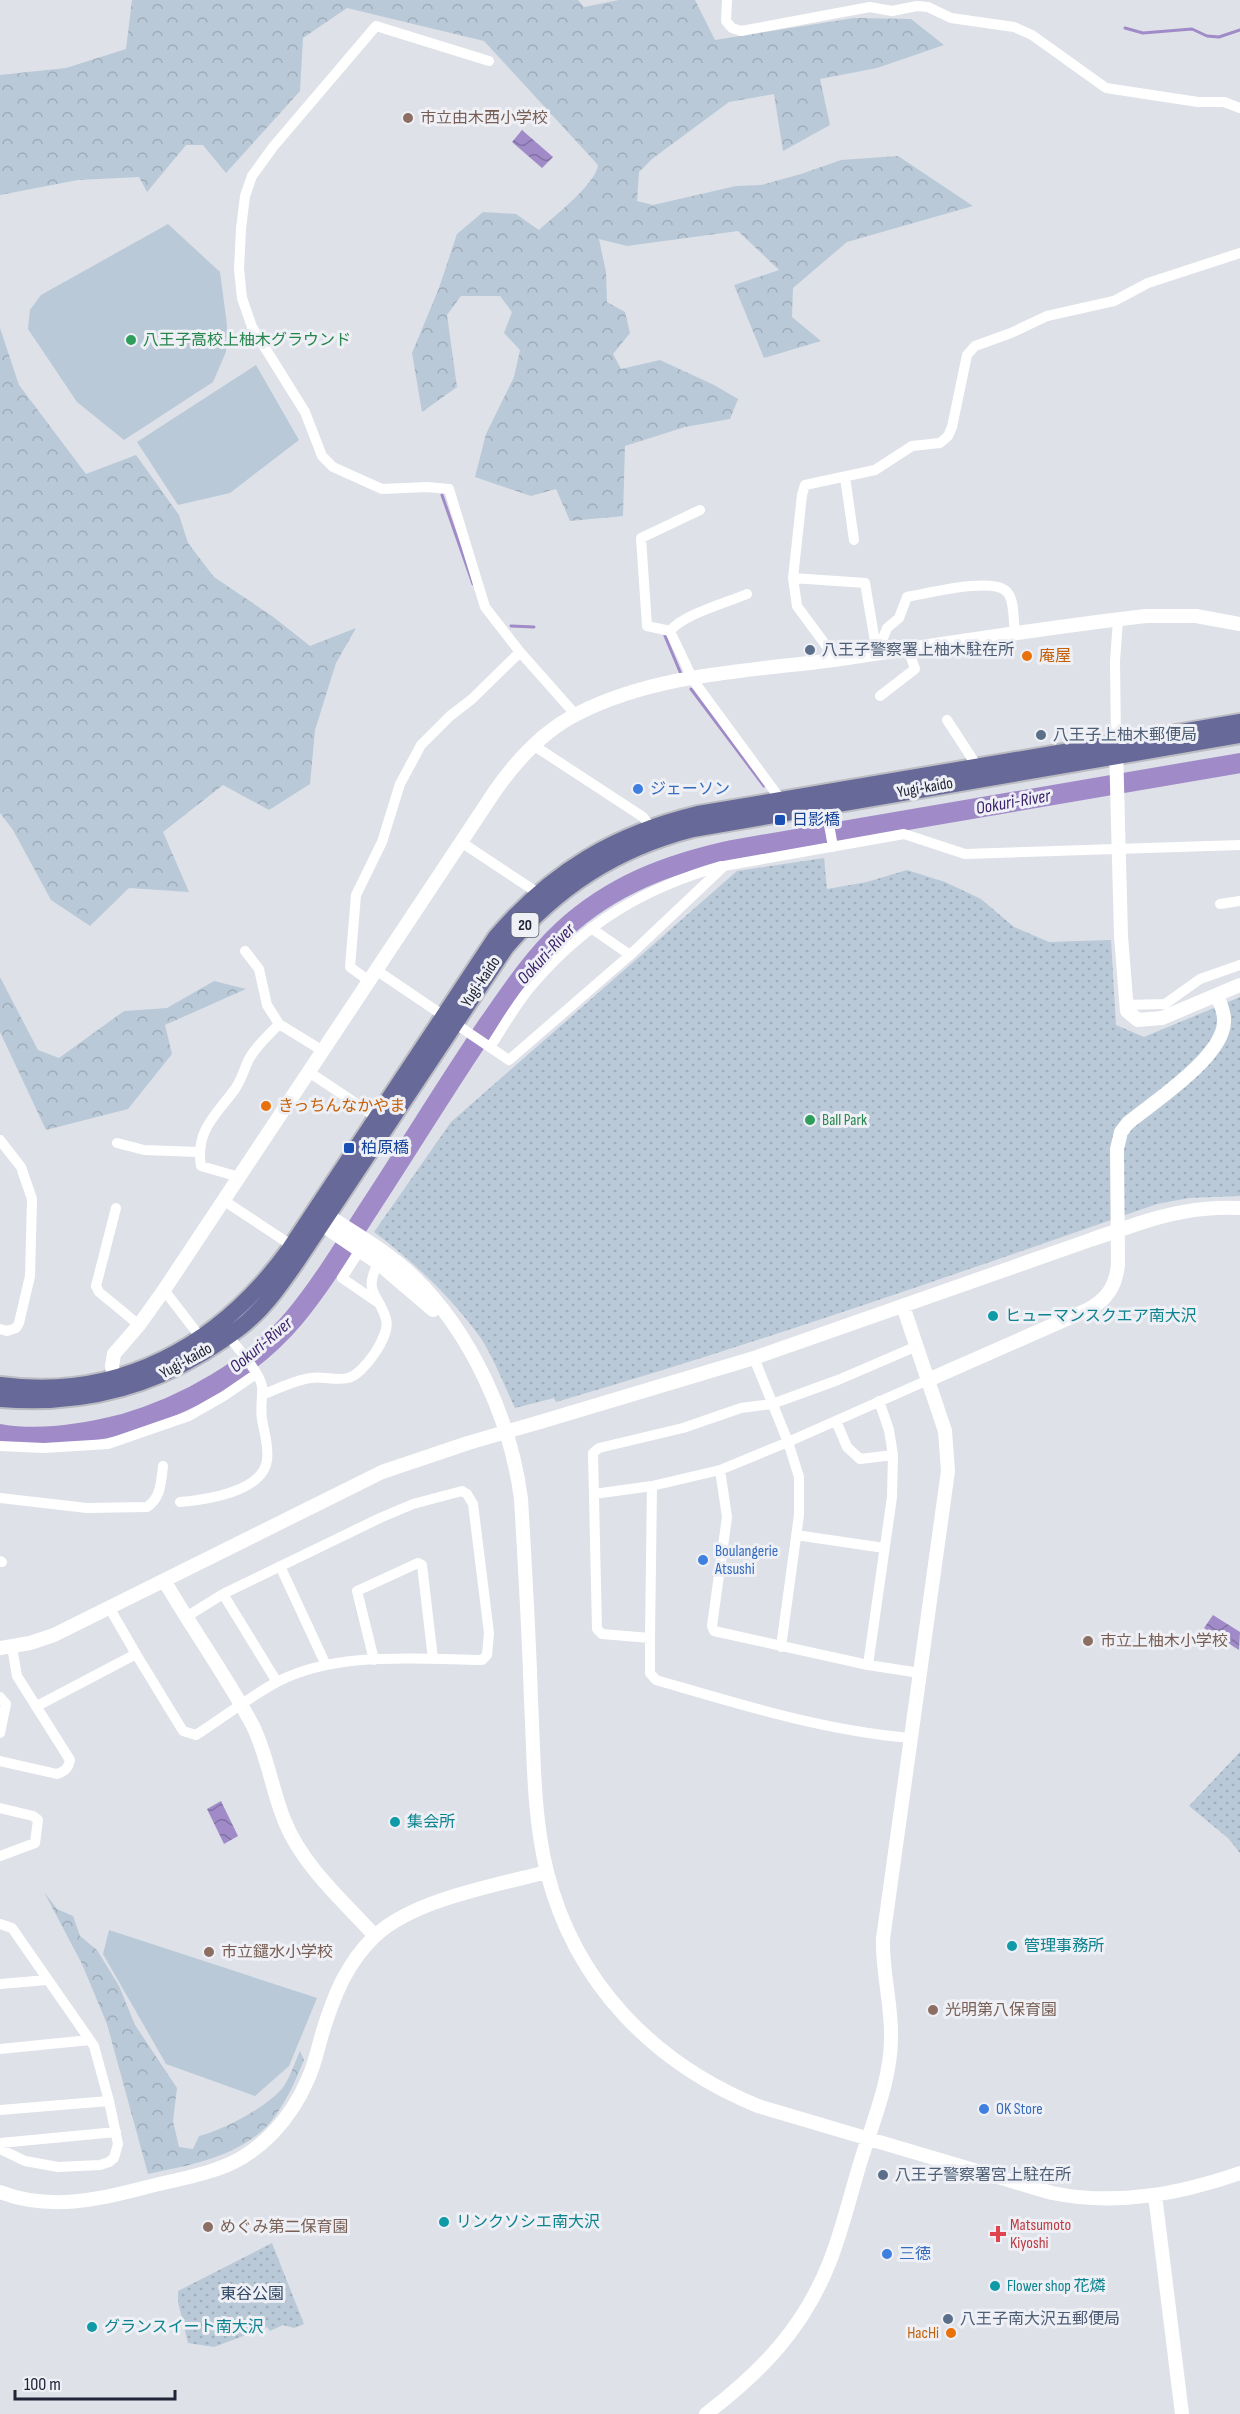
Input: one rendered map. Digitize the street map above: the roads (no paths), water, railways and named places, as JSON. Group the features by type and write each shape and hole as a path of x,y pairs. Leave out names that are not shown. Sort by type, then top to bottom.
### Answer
{"main road":[{"name":"Yugi-kaido","path":"0,1400 57,1401 115,1384 163,1374 228,1336 250,1320 273,1294 448,1019 496,937 538,893 596,852 651,827 698,814 781,801 826,806 977,766 1116,756 1240,722"},
{"name":"Yugi-kaido","path":"0,1385 115,1384 201,1338 233,1314 271,1275 291,1245 320,1217 376,1117 448,1019 525,924 564,889 616,857 669,835 717,824 1240,735"}],"street":[{"path":"727,0 726,21 732,28 741,31 870,7 892,11 928,6 951,18 1014,27 1032,35 1106,87 1198,102 1224,102 1240,108"},
{"path":"489,61 376,26 273,147 252,176 245,196 239,269 242,298 252,327 305,412 322,456 333,468 382,489 427,486 449,489 485,607 520,652 575,714"},
{"path":"836,659 797,606 793,578 802,495 806,485 876,470 912,446 940,443 948,436 952,427 967,355 975,346 1011,333 1047,316 1114,301 1148,283 1240,253"},
{"path":"845,477 854,540"},
{"path":"670,631 647,626 641,538 700,510"},
{"path":"793,578 865,583 877,653"},
{"path":"877,653 887,628 899,618 907,597 972,586 1000,587 1007,590 1015,633"},
{"path":"670,631 673,626 692,616 747,594"},
{"path":"115,1384 111,1361 114,1354 140,1325 164,1290 460,842 504,779 533,746 575,714 625,693 693,680 1015,633 1155,616 1185,615 1240,624"},
{"path":"1118,620 1115,661 1116,756 1126,1011 1134,1018 1149,1020 1162,1018 1240,985"},
{"path":"670,631 693,680 781,801"},
{"path":"880,696 915,669 908,648"},
{"path":"520,652 425,740 400,783 382,842 362,879 354,906 350,967 373,976 448,1019 509,1060 630,955 724,866"},
{"path":"947,720 977,766"},
{"path":"533,746 643,817 651,827"},
{"path":"826,806 833,846"},
{"path":"489,1046 532,984 556,958 591,928 627,903 650,891 724,866 904,834 965,854 1240,845"},
{"path":"460,842 538,893"},
{"path":"1220,904 1240,902"},
{"path":"591,928 630,955"},
{"path":"245,951 259,969 267,1005 279,1024 323,1050"},
{"path":"1125,1005 1166,1004 1200,979 1240,964"},
{"path":"594,1494 652,1486 720,1470 836,1421 1101,1302 1110,1292 1117,1276 1117,1149 1120,1132 1211,1054 1220,1038 1224,1022 1224,1013 1217,995"},
{"path":"239,1177 201,1166 198,1152 208,1125 235,1088 251,1055 279,1024"},
{"path":"309,1072 376,1117"},
{"path":"0,1140 21,1167 32,1199 30,1276 19,1323 16,1328 7,1331 0,1329"},
{"path":"117,1143 144,1150 198,1152"},
{"path":"223,1200 291,1245"},
{"path":"116,1208 96,1286 99,1292 140,1325"},
{"path":"0,1761 57,1774 64,1772 70,1760 17,1676 6,1647 54,1635 110,1609 268,1527 382,1472 468,1443 754,1358 1140,1222 1167,1214 1198,1209 1240,1208"},
{"path":"320,1217 359,1245 412,1290 456,1332"},
{"path":"359,1245 342,1278 377,1302"},
{"path":"359,1245 412,1275 440,1305 476,1361 495,1400 510,1443 519,1483 536,1796 547,1872 564,1922 589,1969 623,2014 654,2045 694,2075 730,2095 785,2115 868,2140 1074,2198 1104,2199 1155,2195 1199,2187 1240,2173"},
{"path":"262,1395 310,1378 347,1378 358,1374 386,1333 386,1320 370,1283 378,1263"},
{"path":"164,1290 201,1338"},
{"path":"706,2414 763,2367 788,2338 807,2307 830,2261 868,2140 890,2056 891,2024 883,1962 883,1939 948,1471 945,1431 903,1306"},
{"path":"180,1502 200,1501 229,1494 248,1485 262,1473 267,1462 266,1438 260,1409 261,1384 255,1372 228,1336"},
{"path":"650,1638 602,1634 597,1629 593,1453 599,1448 683,1428 741,1408 772,1404 838,1380 917,1346"},
{"path":"754,1358 788,1442 800,1484 796,1535 781,1647"},
{"path":"0,1446 44,1448 108,1444 189,1416 224,1396 255,1372"},
{"path":"868,1665 892,1497 893,1455 889,1430 879,1401"},
{"path":"836,1421 848,1447 860,1459 893,1455"},
{"path":"0,1498 87,1508 147,1507 158,1496 164,1466"},
{"path":"720,1470 727,1516 712,1626 714,1631 868,1665 920,1673"},
{"path":"652,1486 650,1673 656,1680 773,1713 838,1727 911,1738"},
{"path":"110,1609 183,1731 196,1735 276,1682 325,1664 374,1660 482,1660 487,1655 488,1622 473,1504 467,1494 462,1491 413,1504 223,1594 186,1617"},
{"path":"796,1535 884,1548"},
{"path":"374,1660 357,1591 417,1563 422,1566 433,1659"},
{"path":"280,1566 325,1664"},
{"path":"165,1582 241,1706 261,1747 284,1821 297,1845 322,1878 375,1936"},
{"path":"223,1594 276,1682"},
{"path":"37,1707 136,1654"},
{"path":"0,1697 6,1704 0,1733"},
{"path":"0,1808 33,1816 38,1820 35,1842 1,1852"},
{"path":"0,2192 30,2200 58,2203 99,2199 211,2171 236,2161 275,2130 298,2099 309,2077 339,1985 352,1963 375,1936 396,1920 427,1905 547,1872"},
{"path":"0,1924 12,1928 94,2046 110,2101 118,2144 114,2158 100,2165 58,2168 25,2161 0,2149"},
{"path":"0,1984 47,1980"},
{"path":"0,2049 90,2040"},
{"path":"0,2110 110,2101"},
{"path":"0,2143 116,2132"},
{"path":"1155,2195 1182,2414"}],"water":[{"path":"522,130 553,157 542,168 512,142"},
{"path":"1213,1615 1240,1632 1239,1650 1204,1628"},
{"path":"221,1801 238,1836 224,1844 207,1809"}],"waterway":[{"path":"1125,28 1143,33 1192,29 1207,36 1219,37 1240,30"},
{"path":"442,495 473,584"},
{"path":"511,626 534,627"},
{"path":"665,636 681,674"},
{"path":"691,689 764,786"},
{"name":"Ookuri-River","path":"0,1434 46,1437 93,1431 123,1424 193,1396 258,1354 305,1305 474,1046 524,974 563,930 601,900 621,889 642,878 685,862 732,850 1240,763"},
{"path":"800,826 810,837"}],"place":[{"name":"市立由木西小学校","path":"408,118"},
{"name":"八王子高校上柚木グラウンド","path":"131,340"},
{"name":"八王子警察署上柚木駐在所","path":"810,650"},
{"name":"庵屋","path":"1027,656"},
{"name":"八王子上柚木郵便局","path":"1041,735"},
{"name":"ジェーソン","path":"638,789"},
{"name":"日影橋","path":"780,820"},
{"name":"きっちんなかやま","path":"266,1106"},
{"name":"Ball Park","path":"810,1120"},
{"name":"柏原橋","path":"349,1148"},
{"name":"ヒューマンスクエア南大沢","path":"993,1316"},
{"name":"Boulangerie Atsushi","path":"703,1560"},
{"name":"市立上柚木小学校","path":"1088,1641"},
{"name":"集会所","path":"395,1822"},
{"name":"管理事務所","path":"1012,1946"},
{"name":"市立鑓水小学校","path":"209,1952"},
{"name":"光明第八保育園","path":"933,2010"},
{"name":"OK Store","path":"984,2109"},
{"name":"八王子警察署宮上駐在所","path":"883,2175"},
{"name":"リンクソシエ南大沢","path":"444,2222"},
{"name":"めぐみ第二保育園","path":"208,2227"},
{"name":"Matsumoto Kiyoshi","path":"998,2234"},
{"name":"三徳","path":"887,2254"},
{"name":"Flower shop 花燐","path":"995,2286"},
{"name":"八王子南大沢五郵便局","path":"948,2319"},
{"name":"グランスイート南大沢","path":"92,2327"},
{"name":"HacHi","path":"951,2333"}],"park label":[{"name":"東谷公園","path":"252,2294"}]}
